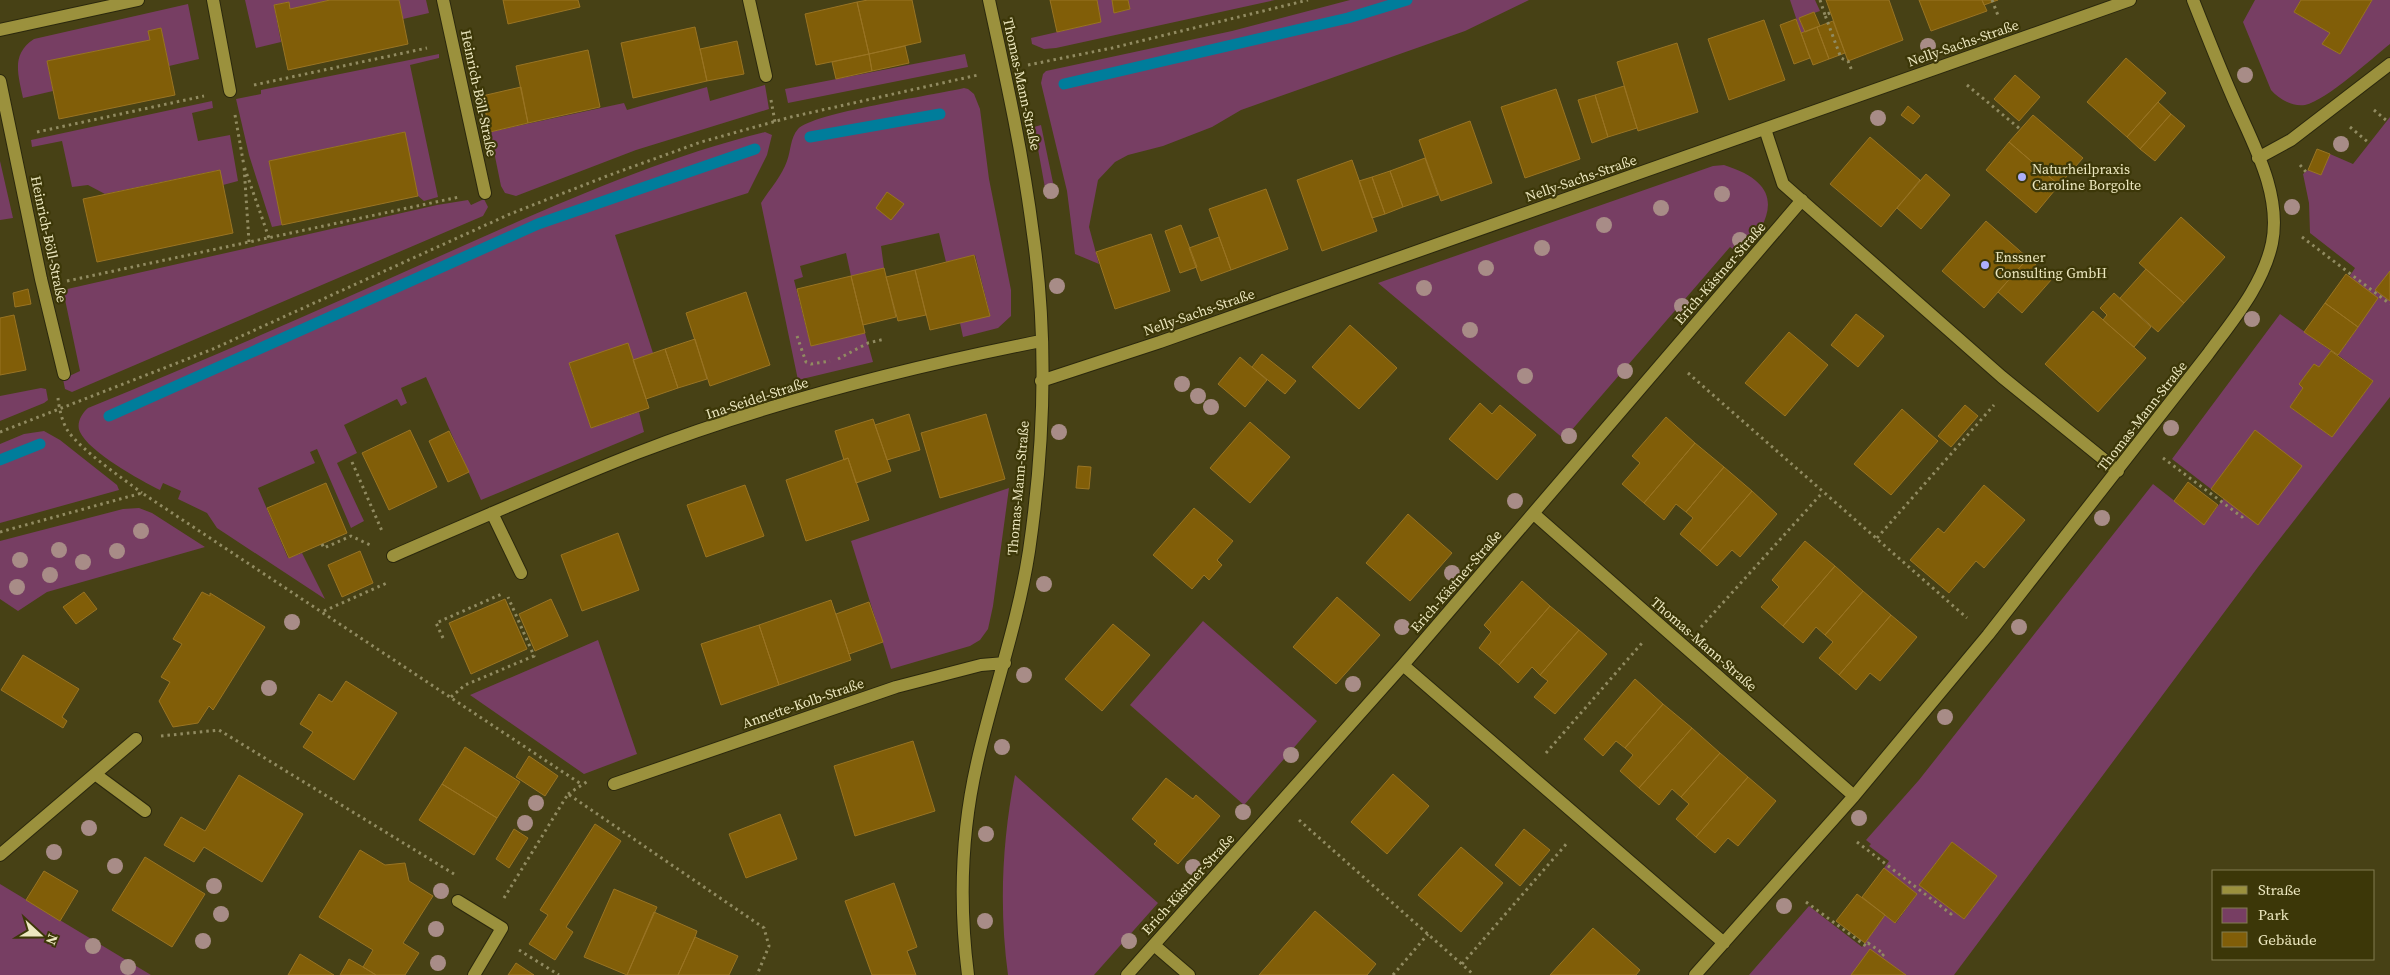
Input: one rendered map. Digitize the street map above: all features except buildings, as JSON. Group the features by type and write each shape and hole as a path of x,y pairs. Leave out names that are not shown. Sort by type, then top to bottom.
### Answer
{"street":[{"path":"0,30 138,0"},
{"path":"213,0 230,90"},
{"name":"Heinrich-Böll-Straße","path":"443,0 485,193"},
{"path":"749,0 766,76"},
{"name":"Thomas-Mann-Straße","path":"968,975 962,915 966,832 977,763 1020,603 1035,507 1042,381 1034,236 1020,144 989,0"},
{"name":"Nelly-Sachs-Straße","path":"1042,381 1170,339 2130,0"},
{"name":"Thomas-Mann-Straße","path":"1695,975 1854,796 1988,635 2118,471 2236,317 2266,265 2272,242 2273,206 2269,186 2193,0"},
{"path":"2258,158 2291,140 2390,64"},
{"name":"Heinrich-Böll-Straße","path":"0,81 3,110 42,286 64,374"},
{"path":"1765,129 1783,184 2012,385 2118,471"},
{"name":"Erich-Kästner-Straße","path":"1127,975 1404,665 1802,200"},
{"name":"Ina-Seidel-Straße","path":"393,556 637,453 808,397 924,365 1041,341"},
{"path":"492,513 520,573"},
{"name":"Thomas-Mann-Straße","path":"1534,514 1854,796"},
{"name":"Annette-Kolb-Straße","path":"614,784 896,687 981,665 1005,662"},
{"path":"1404,665 1724,943"},
{"path":"0,855 136,739"},
{"path":"95,774 145,811"},
{"path":"458,901 499,932 474,975"},
{"path":"1154,945 1189,975"}],"path":[{"path":"0,432 213,349 510,214 701,142 791,117 1112,48 1308,0"},
{"path":"1820,0 1842,58 1848,61"},
{"path":"1826,15 1830,13"},
{"path":"393,56 408,52"},
{"path":"1945,66 2020,129"},
{"path":"230,90 244,166 249,242"},
{"path":"244,166 269,238"},
{"path":"42,286 461,197"},
{"path":"2302,237 2390,304"},
{"path":"797,336 803,359 811,364 826,361 836,363 850,351 868,343 885,339"},
{"path":"1669,356 1988,635"},
{"path":"1877,538 2012,385"},
{"path":"59,408 68,431 85,448 142,493 581,784"},
{"path":"2163,458 2242,517 2245,514"},
{"path":"352,462 393,556"},
{"path":"1684,646 1823,492"},
{"path":"0,532 142,493"},
{"path":"322,544 324,548 351,536 393,556"},
{"path":"323,612 372,590"},
{"path":"443,638 436,623 506,592 534,656 465,685 451,697"},
{"path":"1528,773 1658,624"},
{"path":"136,739 219,730 460,878"},
{"path":"559,975 499,932 501,903 568,794 581,784 591,780"},
{"path":"568,794 764,928 770,946 757,975"},
{"path":"1280,803 1474,975"},
{"path":"1462,964 1585,822"},
{"path":"1856,842 1951,914 1952,911"},
{"path":"1806,902 1866,946 1868,943 1884,954 1881,957"},
{"path":"1393,975 1428,934"}],"green space":[{"path":"245,0 330,0 290,9 288,2 274,5 281,42 256,48"},
{"path":"399,0 426,0 429,13 403,19"},
{"path":"1097,0 1112,0 1115,13 1130,9 1128,0 1275,0 1056,48 1044,49 1032,44 1031,38 1101,22"},
{"path":"1350,0 1529,0 1465,31 1241,110 1212,127 1163,146 1128,155 1115,162 1098,180 1089,227 1099,264 1075,254 1067,191 1041,83 1043,74 1046,71 1232,31"},
{"path":"1790,0 1815,0 1820,11 1799,18 1805,32 1801,33"},
{"path":"2255,0 2301,0 2294,12 2330,33 2323,44 2340,54 2372,0 2390,0 2390,44 2349,78 2314,102 2305,105 2291,104 2271,90 2243,22"},
{"path":"188,4 199,59 169,66 161,28 150,40 47,61 53,91 23,98 18,73 19,58 22,51 34,39"},
{"path":"439,54 439,58 410,65 438,197 424,201 418,196 404,132 269,161 282,225 272,227 249,155 236,99 261,94 261,90"},
{"path":"965,54 968,67 788,103 785,89"},
{"path":"765,85 769,109 636,150 516,196 505,193 501,186 490,132 624,103 627,110 707,87 710,101"},
{"path":"964,88 974,94 980,109 989,179 1011,290 1011,316 998,328 963,337 960,323 990,315 975,255 946,262 939,233 881,246 884,268 851,276 846,253 800,266 803,277 794,280 811,346 865,333 873,362 798,380 761,203 785,167 795,133 808,123 826,117 875,105"},
{"path":"212,101 213,108 192,113 198,141 230,135 238,181 223,185 219,170 105,194 88,185 72,187 62,141 32,147 31,140"},
{"path":"2390,117 2390,271 2376,290 2390,301 2390,397 2258,567 1954,975 1749,975 1809,906 1862,947 1885,915 1896,923 1917,894 1884,868 1889,861 1869,846 1871,844 1866,840 1919,780 2153,484 2204,524 2224,498 2255,431 2211,489 2172,459 2280,314 2331,351 2319,367 2314,364 2299,384 2303,388 2290,407 2332,437 2373,381 2338,355 2358,327 2349,277 2355,268 2310,233 2309,203 2303,174 2308,170 2321,174 2330,154 2353,164","holes":["1952,842 1997,876 1964,919 1919,885"]},
{"path":"1041,125 1056,197 1047,199 1034,127"},
{"path":"765,132 772,135 767,155 748,193 615,235 653,353 633,360 569,364 591,428 639,412 644,432 481,500 426,377 401,388 407,403 401,406 397,399 344,425 357,453 337,463 364,521 351,528 317,449 310,452 315,463 258,488 288,558 302,553 325,599 217,528 207,513 178,499 181,491 163,483 160,490 128,473 93,448 80,432 80,419 88,408 260,336 595,189 679,157"},
{"path":"0,161 13,218 0,220"},
{"path":"1724,165 1757,181 1765,191 1768,202 1767,214 1762,227 1742,256 1730,247 1564,439 1378,283 1713,166"},
{"path":"484,199 488,207 483,216 72,392 65,389 63,379 80,371 63,290 437,205 468,200 471,205"},
{"path":"41,388 46,389 48,400 0,421 0,396"},
{"path":"44,431 60,440 117,485 119,490 0,523 0,444 24,434"},
{"path":"1009,488 993,606 988,629 980,640 970,646 891,669 851,541"},
{"path":"139,508 152,513 205,547 47,592 18,611 0,599 0,541 123,509"},
{"path":"1203,621 1317,721 1244,805 1130,705"},
{"path":"598,640 637,754 584,774 470,695"},
{"path":"1015,775 1158,903 1094,975 1008,975 1003,925 1003,875 1007,825"},
{"path":"0,884 151,975 0,975"}],"waterway":[{"path":"1064,84 1348,18 1407,0"},
{"path":"810,137 940,114"},
{"path":"109,416 538,224 755,149"},
{"path":"0,460 40,444"}],"place":[{"name":"Naturheilpraxis Caroline Borgolte","path":"2022,177"},
{"name":"Enssner Consulting GmbH","path":"1985,265"}]}
